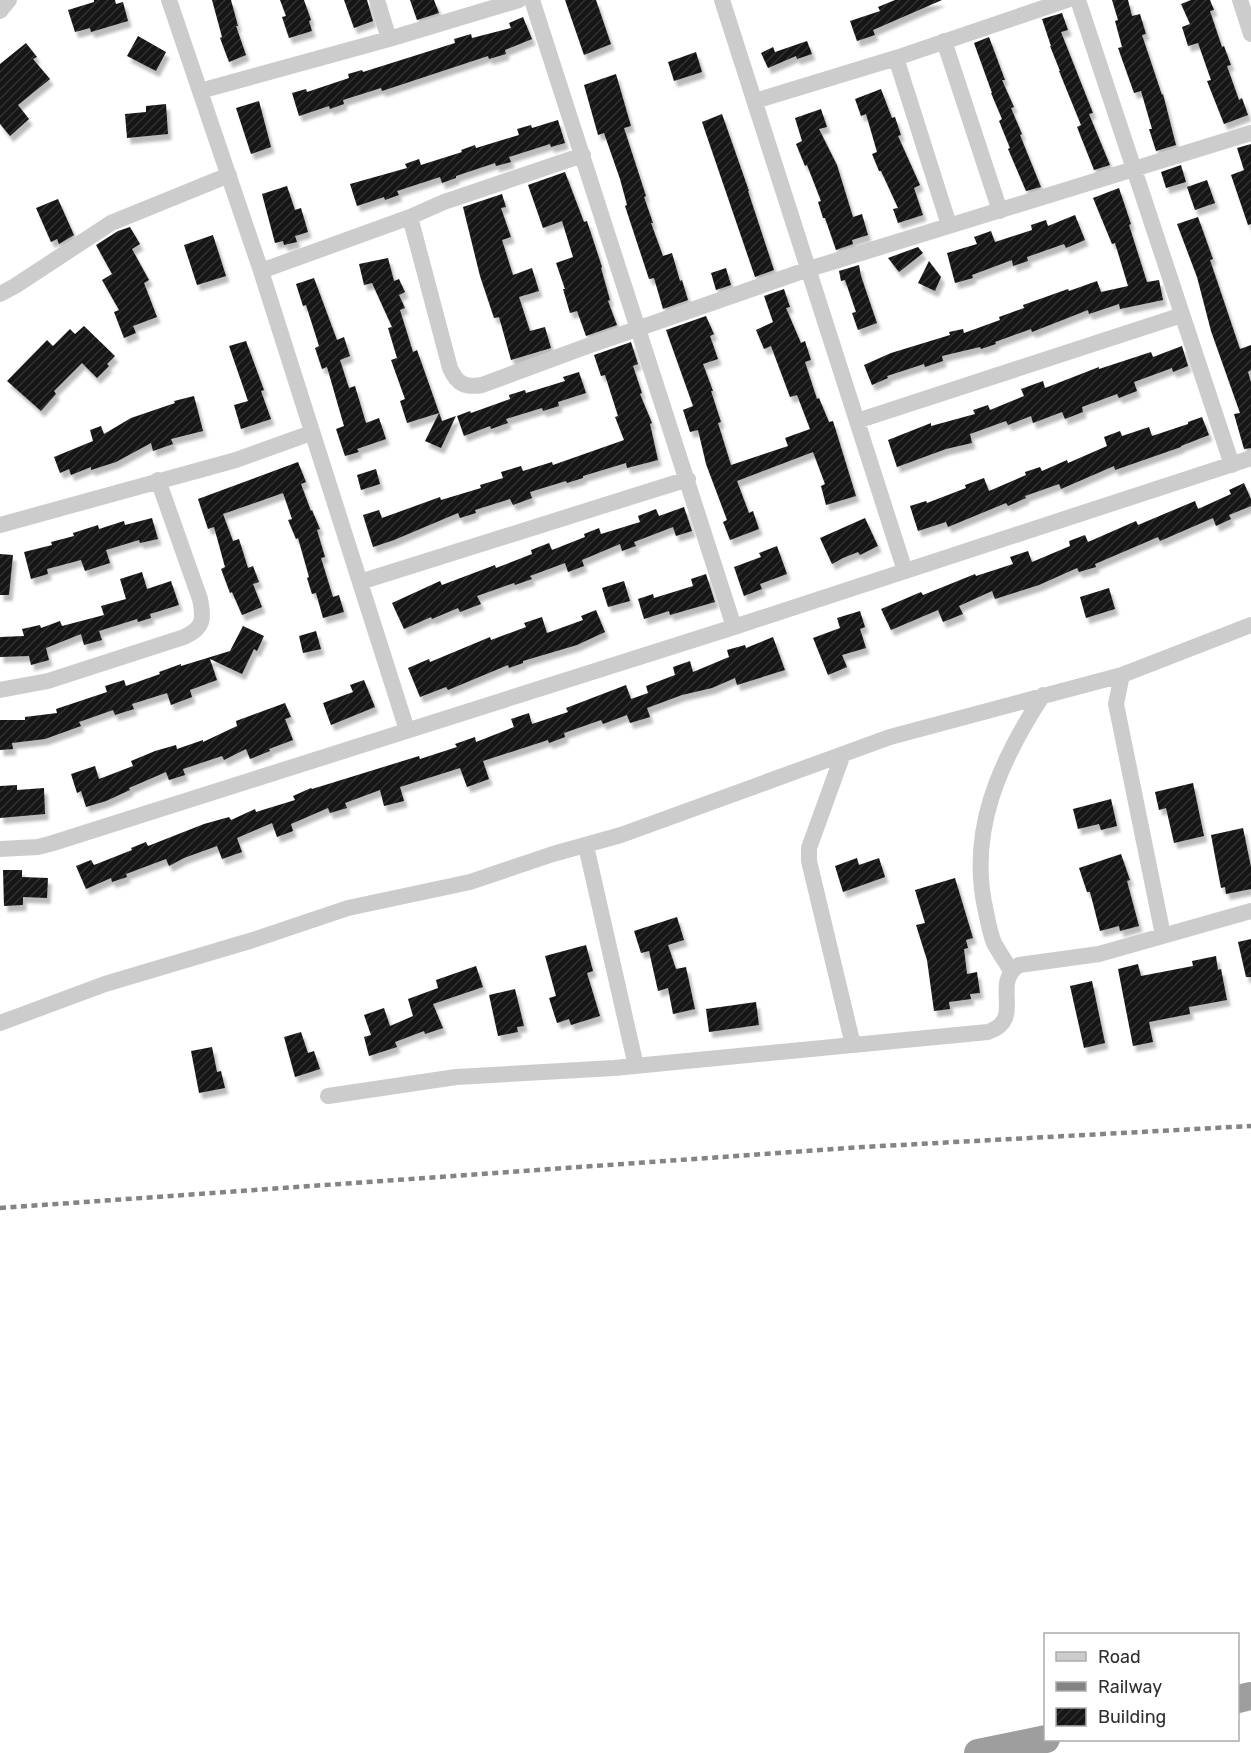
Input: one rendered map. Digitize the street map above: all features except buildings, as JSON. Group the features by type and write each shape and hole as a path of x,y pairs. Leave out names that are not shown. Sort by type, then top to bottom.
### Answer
{"highway":[{"path":"978,1753 1044,1739"}],"street":[{"path":"0,11 9,0"},
{"path":"169,0 261,272 407,730"},
{"path":"377,0 388,39"},
{"path":"200,91 519,0"},
{"path":"532,0 734,627"},
{"path":"722,0 905,572"},
{"path":"755,101 896,58 1067,0"},
{"path":"1078,0 1232,465"},
{"path":"1240,0 1251,34"},
{"path":"944,41 1000,211"},
{"path":"896,58 949,225"},
{"path":"410,217 450,368 461,384 470,387 482,385 809,269 1251,133"},
{"path":"261,272 410,217 444,202 583,155"},
{"path":"0,294 111,223 229,175"},
{"path":"857,421 1182,315"},
{"path":"0,525 236,460 311,433"},
{"path":"0,849 39,847 53,843 734,627 1251,458"},
{"path":"360,582 688,479"},
{"path":"0,690 48,681 195,632 202,622 203,612 200,599 158,480"},
{"path":"0,1023 105,984 253,940 348,908 470,882 553,854 586,846 898,735 1122,675 1251,625"},
{"path":"1122,675 1116,704 1163,935"},
{"path":"1011,970 992,938 980,888 981,841 984,821 1005,764 1029,716 1043,695"},
{"path":"843,754 809,848 809,861 853,1045"},
{"path":"586,846 636,1066"},
{"path":"328,1096 456,1077 636,1066 988,1032 999,1029 1005,1020 1007,978 1011,970 1019,965 1099,954 1251,911"}],"railway":[{"path":"0,1208 863,1147 1251,1126"}]}
